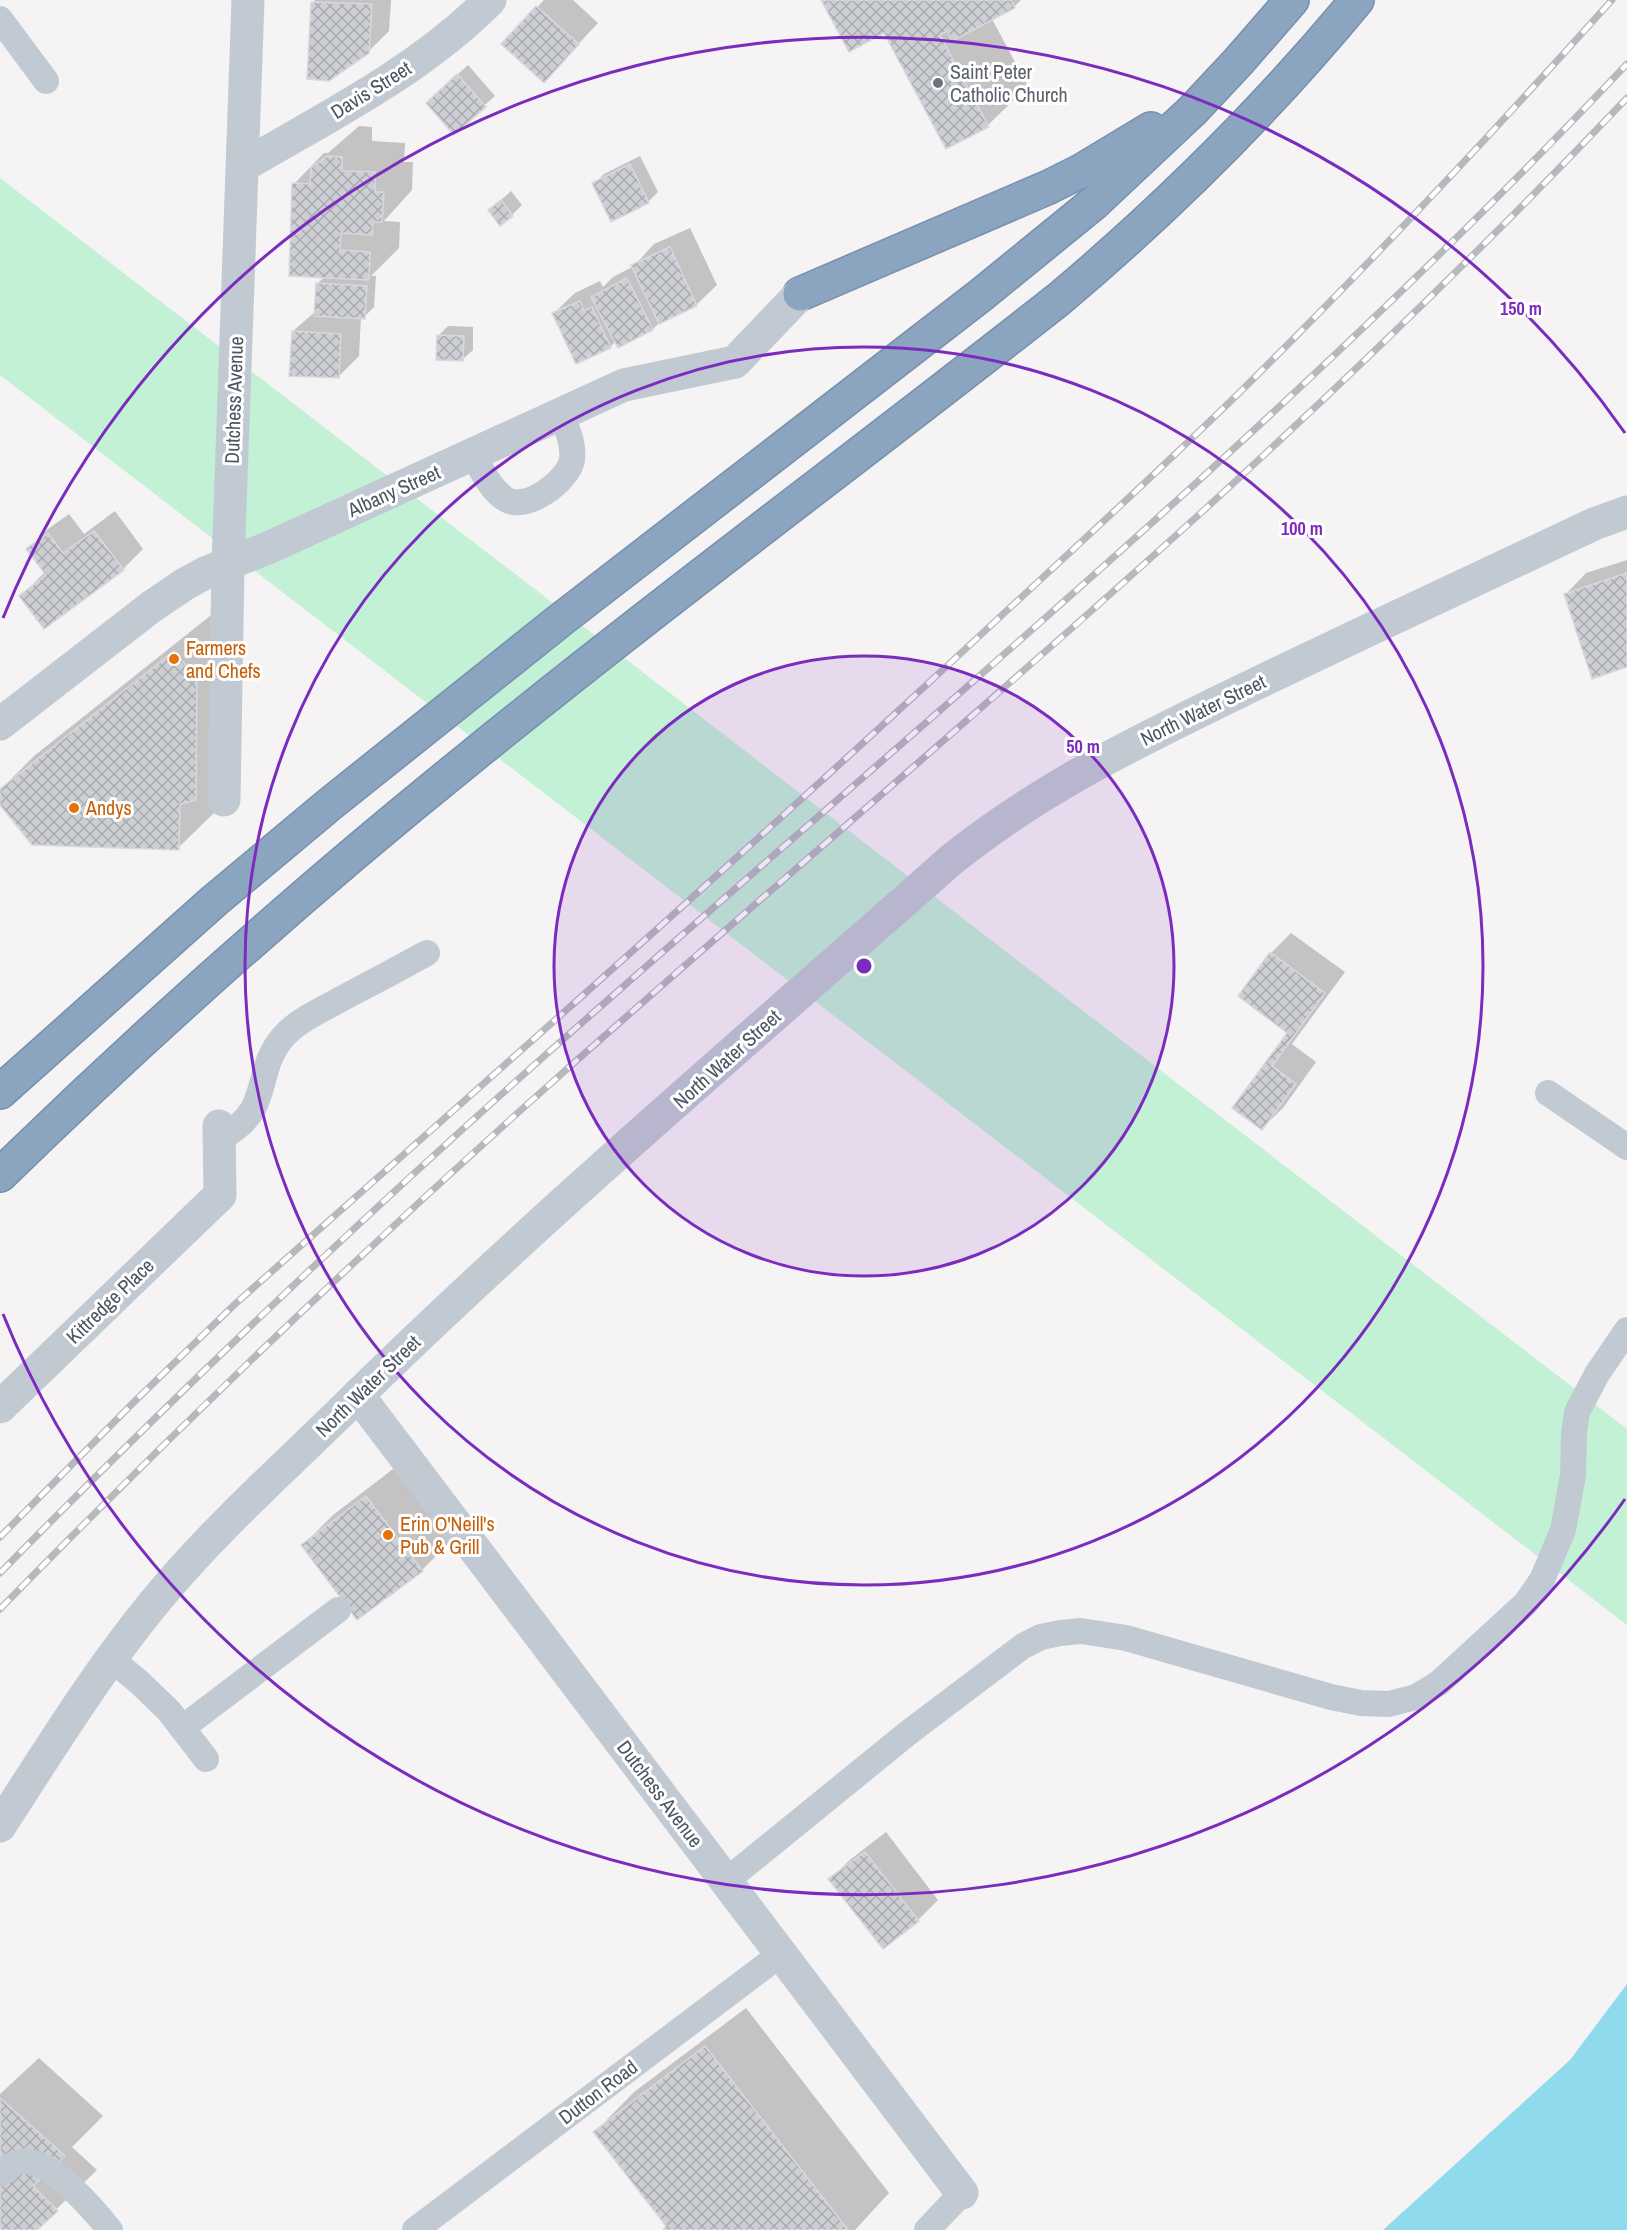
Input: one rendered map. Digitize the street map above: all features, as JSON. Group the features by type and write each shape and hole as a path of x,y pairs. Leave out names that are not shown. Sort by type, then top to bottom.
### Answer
{"highway":[{"path":"0,1092 214,901 380,763 1037,251 1193,110 1292,0"},
{"path":"0,1175 184,1004 416,802 583,668 1059,299 1117,251 1171,202 1232,139 1306,60 1357,0"},
{"path":"800,294 1017,201 1083,170 1153,128 1238,62"}],"street":[{"name":"Dutchess Avenue","path":"224,800 228,564 248,0"},
{"name":"Davis Street","path":"243,166 414,64 459,30 490,0"},
{"name":"Albany Street","path":"0,724 151,607 185,584 624,385 735,362 800,294"},
{"name":"North Water Street","path":"3,1813 154,1603 198,1553 422,1332 530,1233 951,860 1011,814 1118,751 1573,534 1627,512"},
{"name":"Kittredge Place","path":"0,1407 220,1195 219,1133"},
{"name":"Dutchess Avenue","path":"358,1395 962,2193"}],"lane":[{"path":"0,19 46,81"},
{"path":"473,455 496,491 507,500 517,503 526,502 555,486 569,467 572,448 561,414"},
{"path":"219,1133 243,1123 252,1110 258,1098 267,1063 285,1035 318,1012 427,953"},
{"path":"1548,1093 1627,1147"},
{"path":"726,1881 908,1733 1023,1646 1041,1637 1081,1631 1126,1638 1331,1697 1361,1703 1389,1704 1416,1697 1439,1683 1526,1603 1542,1580 1563,1530 1570,1502 1577,1412 1597,1374 1627,1330"},
{"path":"182,1728 338,1610"},
{"path":"112,1660 154,1696 206,1759"},
{"name":"Dutton Road","path":"415,2230 781,1954"},
{"path":"0,2174 22,2161 36,2163 50,2170 96,2213 110,2230"},
{"path":"927,2230 962,2193"}],"green space":[{"path":"0,178 1627,1429 1627,1625 0,375"}],"water":[{"path":"1627,1984 1627,2230 1383,2230 1570,2060"}],"building":[{"name":"Saint Peter Catholic Church","path":"821,0 1011,0 1015,8 952,41 947,31 940,35 989,127 946,149 884,33 849,52"},
{"path":"311,2 372,4 369,53 329,81 307,79"},
{"path":"536,6 579,44 544,83 501,44"},
{"path":"457,74 486,107 454,135 426,103"},
{"path":"327,156 342,157 342,171 375,172 375,192 384,192 382,222 373,222 372,235 341,233 340,250 370,252 369,280 289,276 292,183 310,184 311,168"},
{"path":"630,164 649,203 611,222 592,183"},
{"path":"501,200 513,216 500,226 488,210"},
{"path":"670,247 697,306 659,324 631,265"},
{"path":"627,278 653,330 618,348 591,297"},
{"path":"316,283 367,286 365,319 314,316"},
{"path":"580,301 584,311 592,307 611,348 576,364 552,313"},
{"path":"292,331 341,334 339,378 289,376"},
{"path":"437,335 464,336 463,361 436,360"},
{"path":"94,531 124,570 44,629 19,596 46,575 26,549 48,533 63,553"},
{"path":"1627,573 1627,667 1592,679 1564,594"},
{"path":"174,651 197,679 196,800 180,804 179,850 32,845 0,805 0,789"},
{"path":"1270,952 1325,993 1272,1066 1296,1084 1262,1130 1232,1108 1287,1033 1238,996"},
{"path":"366,1496 423,1571 357,1620 301,1545"},
{"path":"865,1852 919,1921 883,1949 828,1879"},
{"path":"705,2046 848,2230 663,2230 666,2226 593,2132"},
{"path":"0,2098 65,2156 33,2186 58,2211 37,2230 0,2230"}],"railway":[{"path":"0,1537 234,1305 811,790 1238,394 1475,151 1612,0"},
{"path":"0,1573 226,1349 380,1204 537,1062 1133,540 1260,424 1508,187 1627,64"},
{"path":"0,1609 270,1342 478,1148 1041,656 1258,461 1472,256 1627,98"}],"place":[{"name":"Saint Peter Catholic Church","path":"938,83"},
{"name":"Farmers and Chefs","path":"174,659"},
{"name":"Andys","path":"74,808"},
{"name":"Erin O'Neill's Pub & Grill","path":"388,1535"}]}
